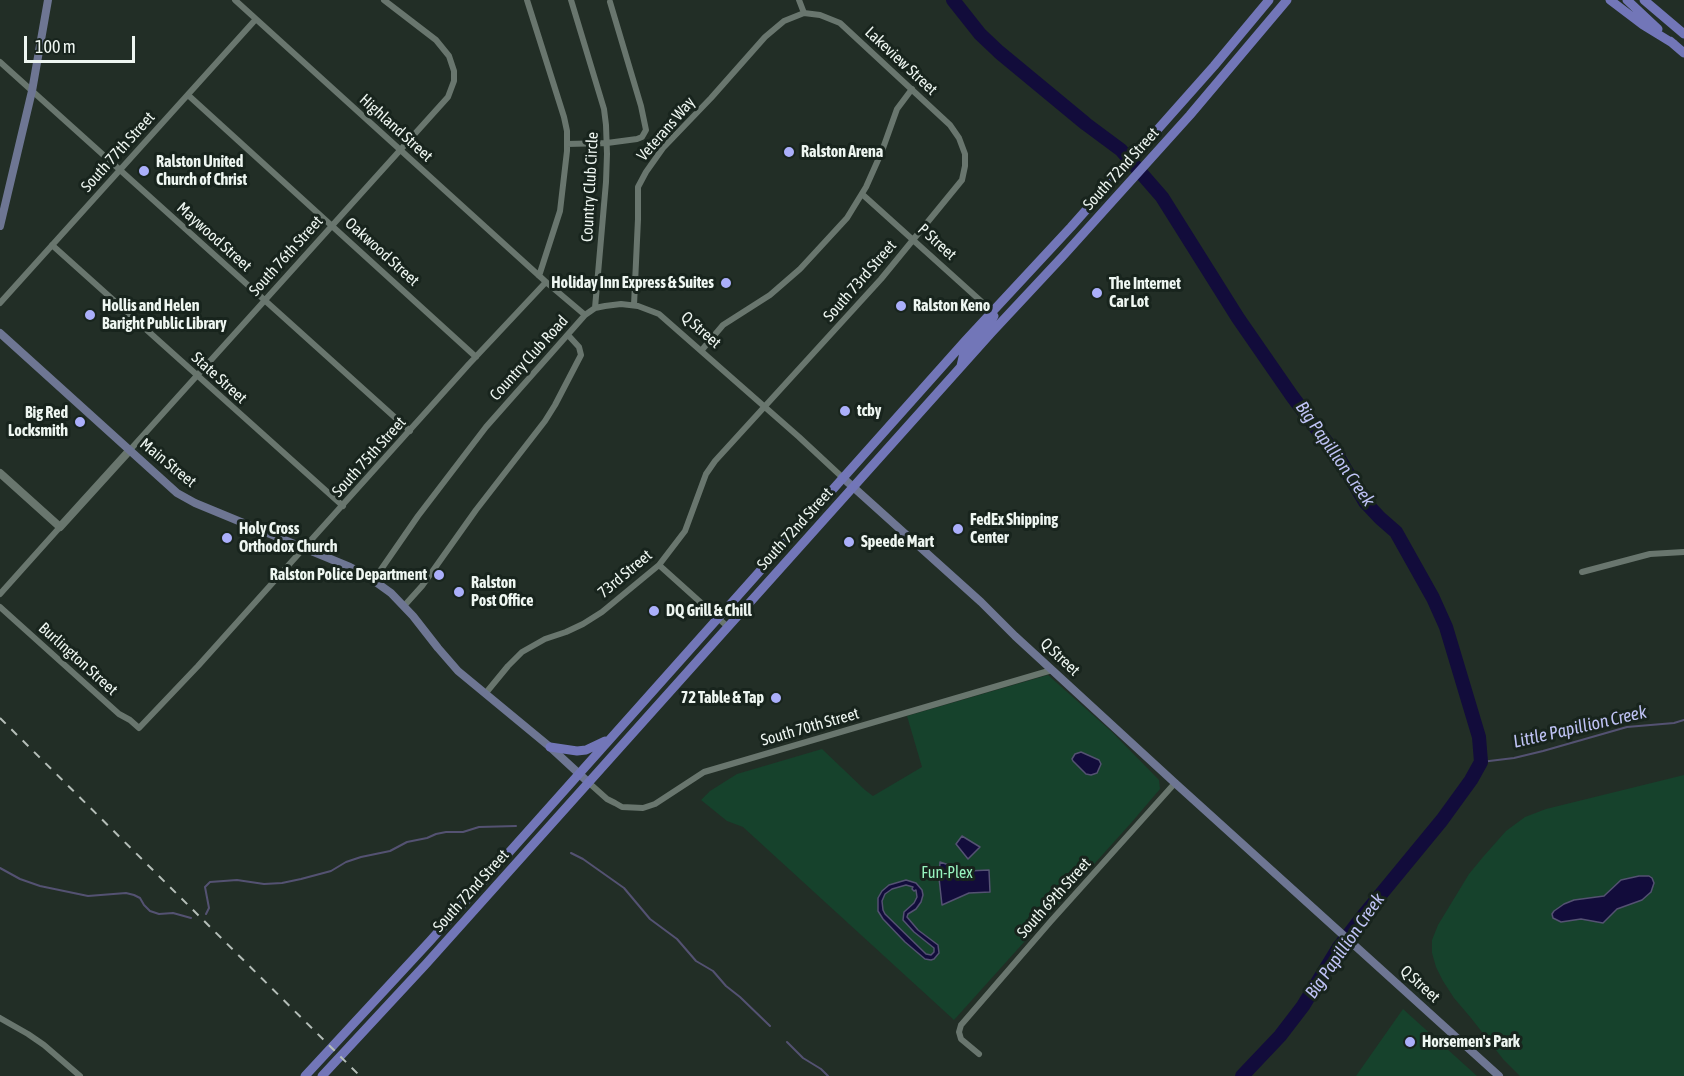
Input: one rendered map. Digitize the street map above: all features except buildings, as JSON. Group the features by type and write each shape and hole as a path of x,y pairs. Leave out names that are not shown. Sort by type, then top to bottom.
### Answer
{"main road":[{"path":"0,226 3,200 32,91 48,0"},
{"name":"South 72nd Street","path":"305,1076 430,941 842,477 1108,186 1269,0"},
{"name":"South 72nd Street","path":"322,1076 426,964 1116,197 1287,0"},
{"path":"1610,0 1643,25 1674,44"},
{"path":"1627,0 1684,53"},
{"path":"1644,0 1684,34"},
{"path":"1654,0 1684,34"},
{"path":"960,368 964,353 992,321 993,312"},
{"name":"Main Street","path":"0,333 129,451 171,488 186,498 350,567 391,593 447,660 588,782"},
{"name":"Q Street","path":"842,477 1499,1076"},
{"path":"550,747 586,750 608,740"}],"street":[{"name":"Highland Street","path":"235,0 539,276"},
{"name":"South 76th Street","path":"0,594 448,97 454,81 454,71 449,56 442,46 384,0"},
{"path":"395,8 399,0"},
{"path":"527,0 564,117 567,144 560,211 539,276"},
{"name":"Country Club Circle","path":"571,0 604,109 607,143 596,309"},
{"path":"799,0 804,13"},
{"path":"567,144 637,140 646,130 610,2"},
{"name":"Lakeview Street","path":"804,13 820,15 840,23 950,125 959,138 965,154 965,166"},
{"name":"Veterans Way","path":"634,305 638,187 646,172 663,148 765,37 784,21 804,13"},
{"name":"South 77th Street","path":"0,303 256,19"},
{"name":"Maywood Street","path":"0,62 410,431"},
{"path":"701,351 723,326 770,295 800,269 847,218 862,194 882,151 897,109 912,89"},
{"name":"Oakwood Street","path":"188,94 476,357"},
{"name":"South 73rd Street","path":"764,406 827,339 914,239 962,180 965,166"},
{"name":"P Street","path":"862,194 993,312"},
{"name":"State Street","path":"52,245 342,506"},
{"name":"Country Club Road","path":"373,581 418,516 486,427 585,315 539,276"},
{"name":"South 75th Street","path":"139,728 546,282"},
{"name":"Q Street","path":"585,315 605,306 634,305 659,314 842,477"},
{"path":"404,606 422,586 555,405 581,356 579,347 568,334"},
{"name":"73rd Street","path":"484,694 522,652 538,642 583,624 602,612 659,565 685,531 706,474 714,461 764,406"},
{"path":"0,472 60,527"},
{"path":"1582,572 1650,554 1684,552"},
{"path":"659,565 728,627"},
{"name":"Burlington Street","path":"0,607 119,714 139,728"},
{"name":"South 70th Street","path":"588,782 607,799 622,807 643,808 655,804 704,772 1052,670"},
{"name":"South 69th Street","path":"979,1054 961,1039 959,1034 961,1025 1175,783"},
{"path":"0,1018 44,1045 80,1076"}],"green space":[{"name":"Fun-Plex","path":"1048,675 1112,732 1159,780 1160,789 954,1020 743,827 727,821 701,800 710,791 737,774 822,749 873,796 922,767 907,716"},
{"path":"1684,775 1684,1076 1520,1076 1503,1059 1443,981 1432,953 1432,940 1438,925 1469,874 1506,831 1525,817 1546,809"},
{"name":"Horsemen's Park","path":"1403,1009 1477,1076 1356,1076"}],"shaded area":[{"path":"1081,752 1099,760 1101,764 1097,773 1086,774 1073,761 1075,754"},
{"path":"962,836 980,847 968,859 956,844"},
{"path":"940,862 967,871 989,870 990,892 969,893 942,905"},
{"path":"1639,876 1652,878 1654,883 1651,892 1642,900 1617,909 1603,923 1581,919 1561,922 1553,918 1554,911 1564,904 1574,900 1604,896 1621,880"},
{"path":"906,880 916,883 922,890 921,902 907,917 918,930 938,945 939,953 934,959 925,959 905,942 878,911 878,898 889,885","holes":["906,885 913,887 917,897 904,912 903,920 934,948 931,955 926,954 883,910 882,901 885,894 892,889"]}],"waterway":[{"name":"Big Papillion Creek","path":"953,0 980,34 999,52 1121,150 1162,197 1238,318 1340,460 1365,502 1396,532 1433,598 1446,627 1479,737 1481,762 1471,780 1442,820 1339,947 1303,1006 1280,1036 1242,1076"},
{"name":"Little Papillion Creek","path":"1481,762 1514,758 1627,727 1684,720"},
{"path":"206,914 209,908 205,887 210,882 237,880 264,884 282,883 331,871 346,862 390,851 407,842 436,834 463,832 479,827 516,826"},
{"path":"571,853 624,888 650,919 677,939 696,961 713,971 770,1026"},
{"path":"0,868 20,879 40,886 88,896 126,893 134,895 140,898 150,911 159,914 173,913 191,918"},
{"path":"787,1042 803,1058 828,1076"}],"railway":[{"path":"0,718 360,1076"}],"place":[{"name":"Ralston Arena","path":"789,152"},
{"name":"Ralston United Church of Christ","path":"144,171"},
{"name":"Holiday Inn Express & Suites","path":"726,283"},
{"name":"The Internet Car Lot","path":"1097,293"},
{"name":"Ralston Keno","path":"901,306"},
{"name":"Hollis and Helen Baright Public Library","path":"90,315"},
{"name":"tcby","path":"845,411"},
{"name":"Big Red Locksmith","path":"80,422"},
{"name":"FedEx Shipping Center","path":"958,529"},
{"name":"Holy Cross Orthodox Church","path":"227,538"},
{"name":"Speede Mart","path":"849,542"},
{"name":"Ralston Police Department","path":"439,575"},
{"name":"Ralston Post Office","path":"459,592"},
{"name":"DQ Grill & Chill","path":"654,611"},
{"name":"72 Table & Tap","path":"776,698"},
{"name":"Horsemen's Park","path":"1410,1042"}]}
